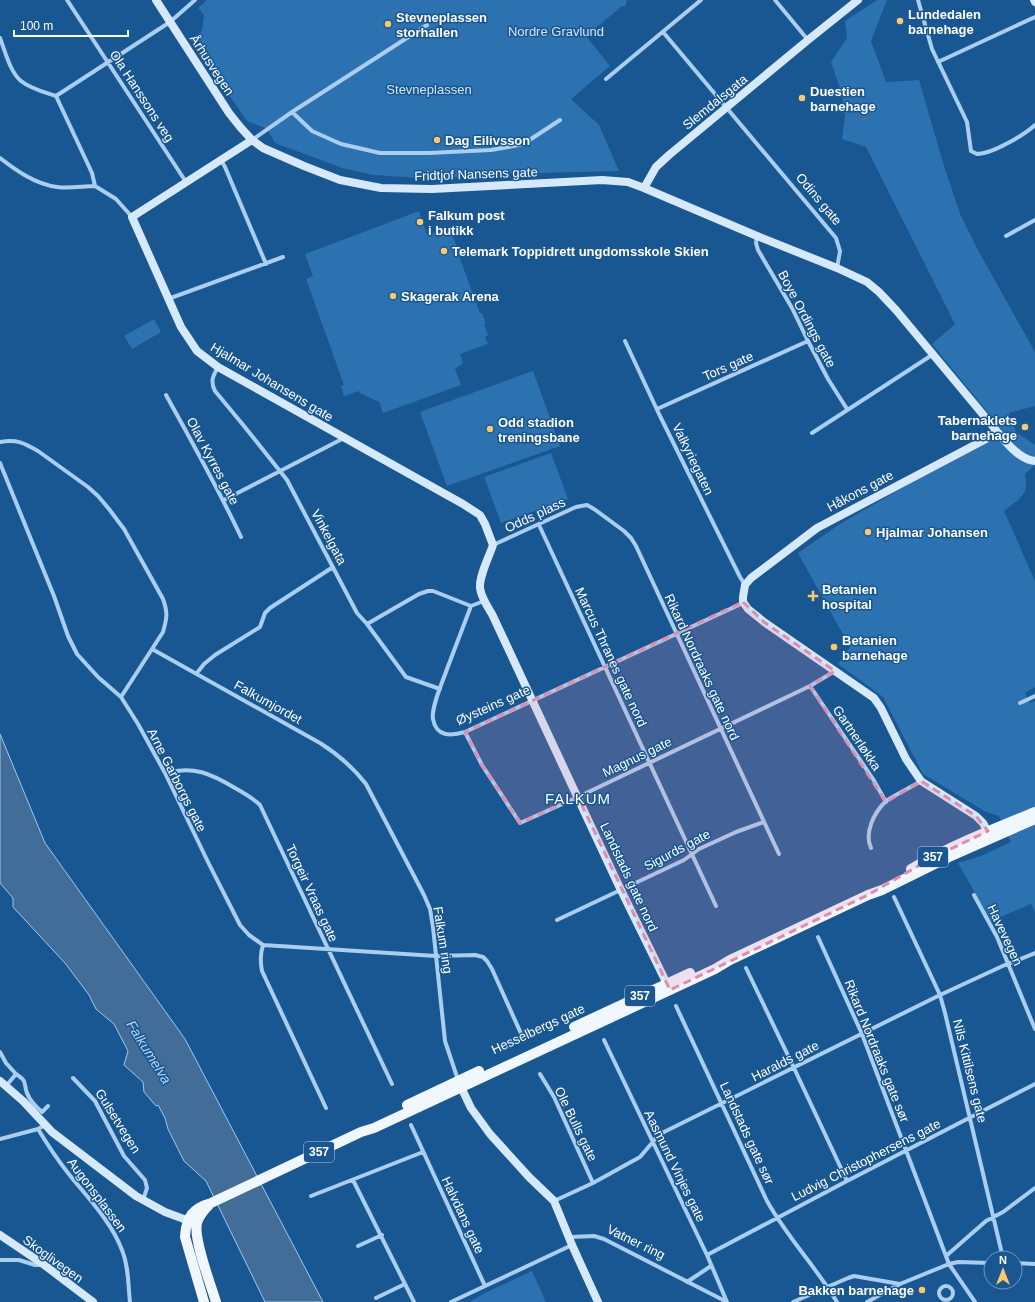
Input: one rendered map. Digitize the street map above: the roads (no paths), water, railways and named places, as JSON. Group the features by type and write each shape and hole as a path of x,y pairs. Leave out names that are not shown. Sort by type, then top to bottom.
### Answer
{"main road":[{"name":"Hesselbergs gate","path":"192,1222 195,1210 202,1206 362,1132 374,1128 460,1084 668,987 715,969 730,960 868,895 932,858 990,835 1035,812"},
{"name":"Hesselbergs gate","path":"1003,829 1035,820"},
{"path":"204,1302 186,1242 185,1228 192,1222 216,1302"}],"street":[{"name":"Ola Hanssons veg","path":"68,0 186,182"},
{"name":"Århusvegen","path":"156,0 229,113 252,140"},
{"path":"56,96 170,22 195,0"},
{"path":"606,79 701,0"},
{"path":"775,0 808,40"},
{"name":"Slemdalsgata","path":"644,188 656,167 669,155 858,0"},
{"path":"918,0 932,49 964,113 967,122 970,148 974,153 981,154 988,152 1017,138 1035,125"},
{"path":"938,62 1035,17"},
{"path":"132,217 427,25"},
{"name":"Odins gate","path":"663,32 836,238 840,252 837,268"},
{"path":"0,38 10,64 20,80 34,89 56,96 92,173 95,186 58,188 42,184 28,178 0,158"},
{"path":"292,112 312,131 341,144 380,153 429,153 492,150 519,145 528,141 560,120"},
{"name":"Fridtjof Nansens gate","path":"252,140 263,148 340,180 381,188 432,189 602,180 628,182 837,268"},
{"path":"221,160 266,264"},
{"name":"Hjalmar Johansens gate","path":"95,186 106,191 116,199 132,217 181,327 188,340 197,351 218,367 463,504 480,515 494,545"},
{"path":"1006,236 1035,220"},
{"name":"Boye Ordings gate","path":"757,236 756,243 758,250 792,308 828,379 847,409"},
{"path":"168,299 283,257"},
{"path":"837,268 868,282 879,292 896,310 995,431 1017,453 1031,461 1035,461"},
{"name":"Valkyriegaten","path":"625,341 657,409 745,585"},
{"name":"Tors gate","path":"657,409 808,341"},
{"path":"812,433 932,355"},
{"name":"Vinkelgata","path":"218,367 212,380 215,391 287,480 358,613 406,677 440,690"},
{"name":"Olav Kyrres gate","path":"166,395 224,500 241,537"},
{"name":"Håkons gate","path":"745,585 751,578 817,528 986,439 995,431"},
{"path":"224,500 344,438"},
{"path":"0,442 9,440 21,441 38,451 98,496 110,509 124,529 163,599 167,611 163,632 121,697"},
{"name":"Arne Garborgs gate","path":"0,463 54,596 68,636 77,654 98,677 121,697 165,773 240,925 249,935 263,945"},
{"name":"Odds plass","path":"494,545 576,507 586,505"},
{"name":"Rikard Nordraaks gate nord","path":"586,505 594,509 631,538 719,729 779,854"},
{"name":"Marcus Thranes gate nord","path":"539,525 648,763 716,906"},
{"path":"367,624 428,590 471,606 484,600 480,589 480,581 494,545"},
{"path":"197,673 204,664 215,655 260,627 265,613 270,608 333,567"},
{"path":"745,585 743,602 748,609 764,622 874,698 881,708 906,759 921,781 976,816 983,823 990,835"},
{"name":"Landstads gate nord","path":"484,600 668,987"},
{"name":"Øysteins gate","path":"471,606 434,710 433,718 435,726 442,732 449,735 465,732 743,602"},
{"name":"Falkumjordet","path":"152,649 197,673 338,754 358,773 366,784"},
{"name":"Magnus gate","path":"465,732 482,765 520,823 578,797 810,686 835,671"},
{"name":"Gartnerløkka","path":"810,686 873,779 886,802"},
{"path":"1020,703 1035,696"},
{"name":"Torgeir Vraas gate","path":"165,773 178,770 190,770 207,774 252,798 260,805 392,1084"},
{"path":"871,848 868,838 874,818 886,802 921,781"},
{"name":"Falkum ring","path":"366,784 424,895 430,910 445,1041 460,1084"},
{"name":"Sigurds gate","path":"557,920 684,860 699,849 736,832 764,822"},
{"name":"Havevegen","path":"974,895 997,937 1035,1029"},
{"name":"Nils Kittilsens gate","path":"894,897 940,995 971,1117 1001,1250"},
{"name":"Rikard Nordraaks gate sør","path":"818,937 862,1034 949,1264 975,1302"},
{"path":"326,1108 262,970 260,952 263,945 436,956 483,957 487,961 523,1038"},
{"name":"Haralds gate","path":"554,1201 594,1183 640,1157 664,1132 940,995 1007,964 1035,953"},
{"path":"746,968 847,1180"},
{"name":"Landstads gate sør","path":"676,1006 767,1201 777,1218 828,1287 837,1302"},
{"name":"Aasmund Vinjes gate","path":"604,1040 727,1302"},
{"path":"0,1052 6,1063 16,1074 24,1079 27,1093 37,1108 42,1112 48,1106"},
{"path":"16,1074 3,1083 23,1101 42,1127 143,1200 165,1212 192,1222"},
{"name":"Ole Bulls gate","path":"540,1074 554,1097 594,1183"},
{"name":"Gulsetvegen","path":"73,1078 95,1101 124,1156 144,1180 146,1188 143,1200"},
{"path":"460,1084 471,1108 490,1134 529,1177 554,1201 598,1302"},
{"name":"Ludvig Christophersens gate","path":"706,1255 847,1180 1035,1084"},
{"name":"Halvdans gate","path":"411,1125 485,1286"},
{"path":"0,1139 42,1127"},
{"name":"Augonsplassen","path":"42,1127 54,1154 108,1224 119,1242 127,1266 130,1302"},
{"path":"311,1196 423,1152"},
{"path":"353,1180 379,1229 414,1302"},
{"path":"946,1256 986,1221 1003,1212 1035,1188"},
{"name":"Skoglivegen","path":"0,1235 43,1264 93,1302"},
{"path":"358,1246 382,1235"},
{"name":"Vatner ring","path":"571,1241 594,1236 604,1238 727,1302"},
{"path":"451,1302 460,1299 571,1241"},
{"path":"0,1260 11,1259 35,1265 43,1264"},
{"path":"867,1302 900,1284 949,1264 958,1262 983,1263"},
{"path":"1023,1263 1035,1264"},
{"path":"688,1282 711,1266"},
{"path":"793,1302 854,1276 900,1284"},
{"path":"376,1298 405,1284"}],"water":[{"name":"Falkumelva","path":"0,734 45,843 185,1039 323,1302 265,1302 206,1181 184,1161 158,1105 156,1106 144,1092 143,1082 124,1065 128,1051 114,1024 96,1009 89,995 65,963 13,907 13,898 0,883"}],"place":[{"name":"Lundedalen barnehage","path":"900,21"},
{"name":"Stevneplassen storhallen","path":"388,24"},
{"name":"Duestien barnehage","path":"802,98"},
{"name":"Dag Eilivsson","path":"437,140"},
{"name":"Falkum post i butikk","path":"420,222"},
{"name":"Telemark Toppidrett ungdomsskole Skien","path":"444,251"},
{"name":"Skagerak Arena","path":"393,296"},
{"name":"Tabernaklets barnehage","path":"1025,427"},
{"name":"Odd stadion treningsbane","path":"490,429"},
{"name":"Hjalmar Johansen","path":"868,532"},
{"name":"Betanien hospital","path":"813,596"},
{"name":"Betanien barnehage","path":"834,647"},
{"name":"Bakken barnehage","path":"922,1290"}],"district":[{"name":"FALKUM","path":"578,798"}],"park label":[{"name":"Nordre Gravlund","path":"556,31"},
{"name":"Stevneplassen","path":"429,89"}]}
